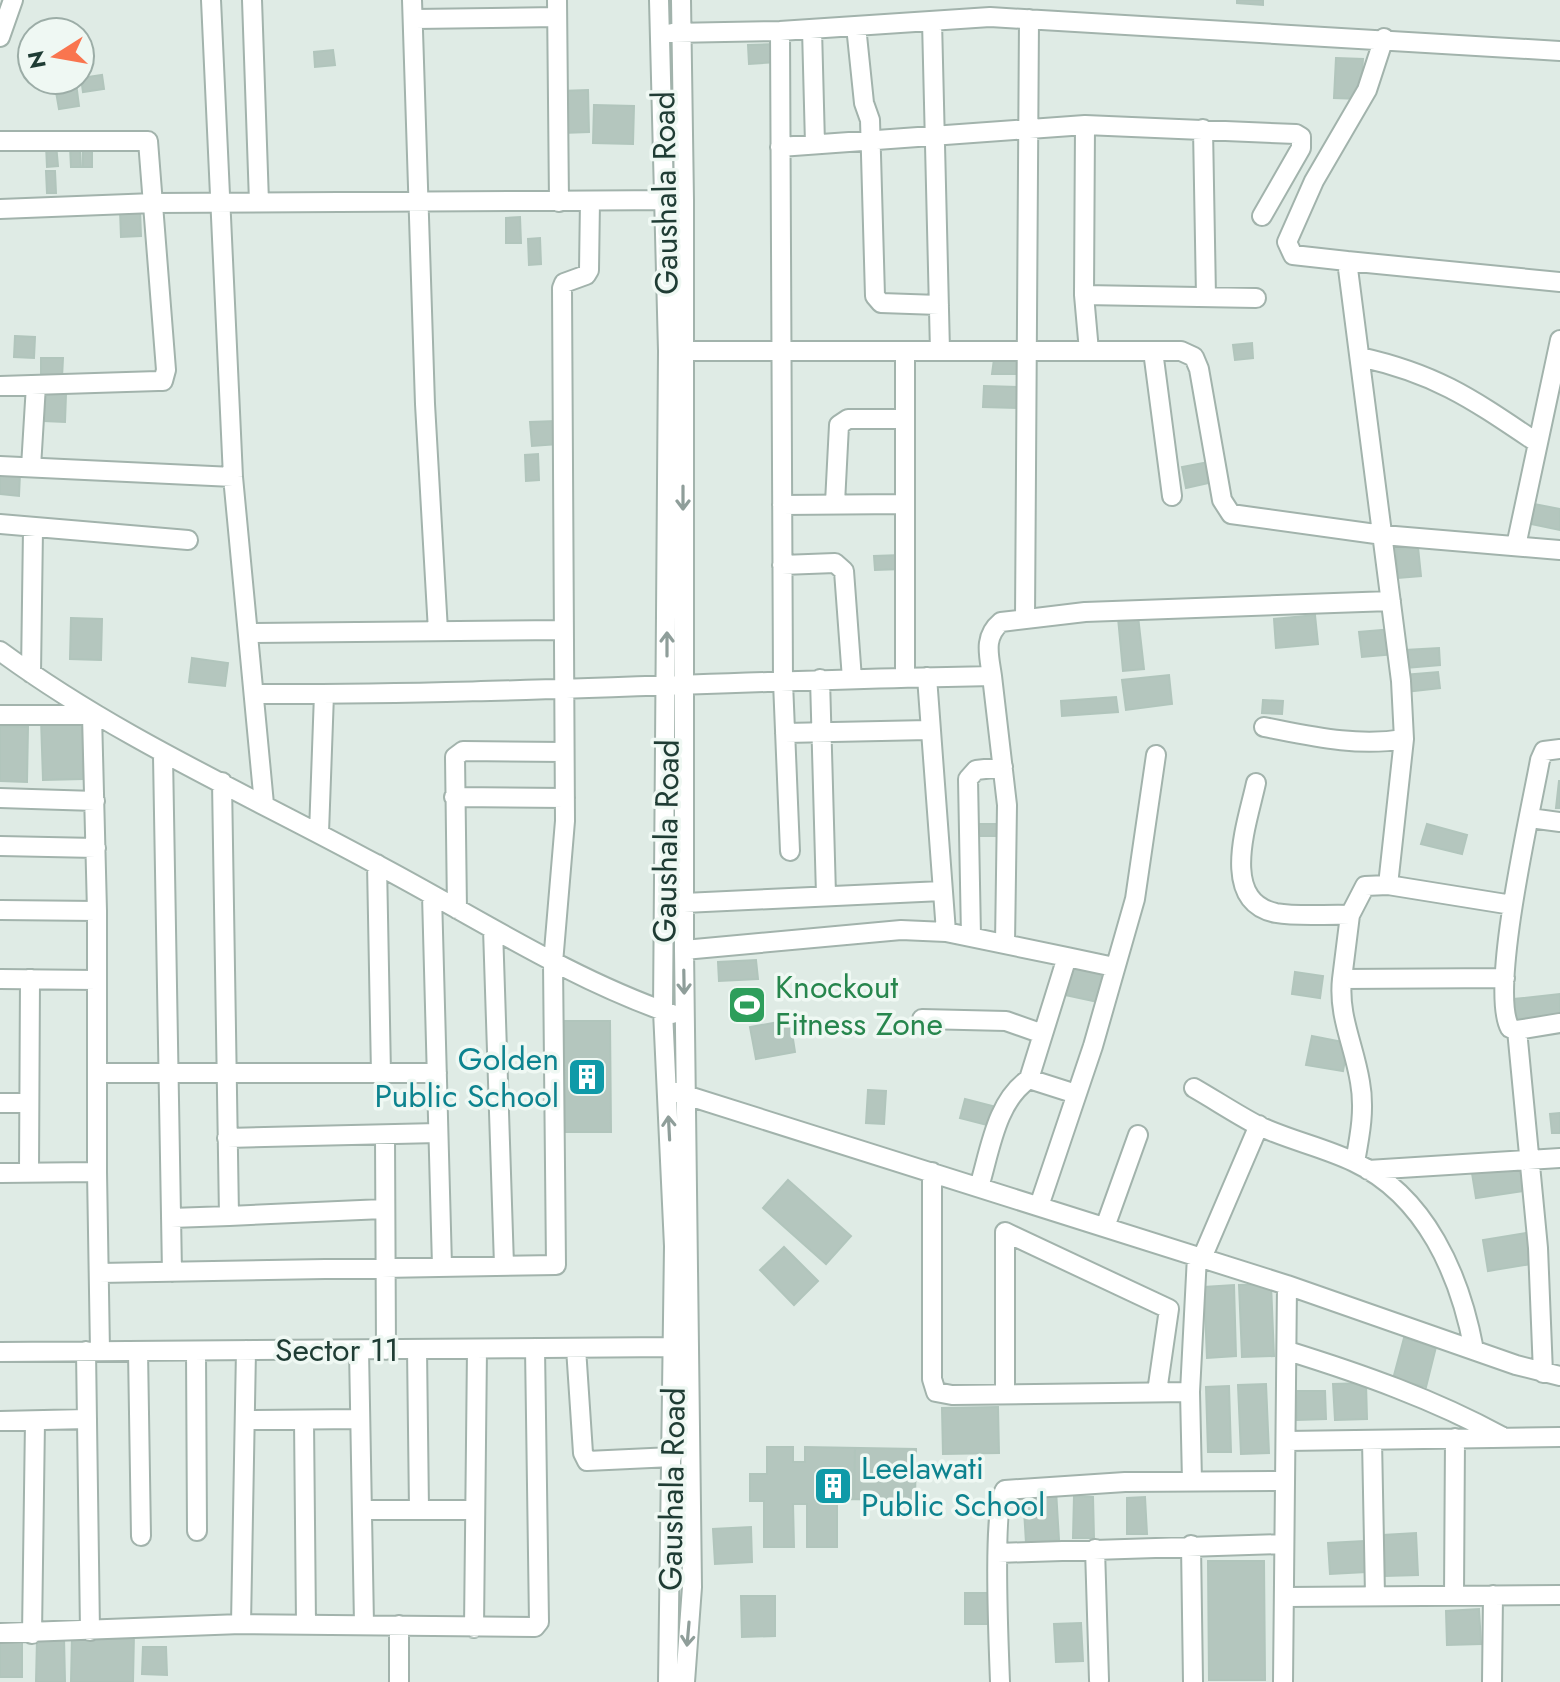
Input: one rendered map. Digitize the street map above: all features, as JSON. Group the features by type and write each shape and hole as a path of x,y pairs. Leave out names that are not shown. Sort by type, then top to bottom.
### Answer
{"street":[{"path":"0,37 13,0"},
{"path":"211,0 233,477 264,804"},
{"path":"252,0 259,202"},
{"name":"Gaushala Road","path":"659,0 675,200"},
{"name":"Gaushala Road","path":"668,1682 676,1092 684,1018 684,903 676,683 675,351 675,200 681,0"},
{"path":"1068,20 1070,0"},
{"path":"438,631 418,202 413,10 557,8 559,202"},
{"path":"660,33 780,31 990,17 1384,38 1560,51"},
{"path":"1025,619 1029,19"},
{"path":"932,21 940,351"},
{"path":"856,26 871,140 877,301 939,305"},
{"path":"812,29 815,144"},
{"path":"780,31 783,682 790,851"},
{"path":"1384,38 1367,90 1314,181 1287,242 1293,255 1560,282"},
{"path":"1085,125 1084,295 1089,351"},
{"path":"780,147 1085,125 1296,134 1301,137 1301,148 1262,216"},
{"path":"1203,129 1206,297"},
{"path":"0,141 148,141 166,370 163,381 0,386"},
{"path":"0,209 222,202 675,200"},
{"path":"99,1273 504,1265 550,1267 558,1259 553,963 565,798 562,288 564,283 586,275 589,270 590,201"},
{"path":"1347,261 1391,601 1404,739 1388,885"},
{"path":"1084,295 1256,298"},
{"path":"1516,546 1560,340"},
{"path":"675,351 1181,351 1194,357 1226,510 1231,514 1383,535 1560,550"},
{"path":"905,351 905,677"},
{"path":"1153,351 1172,496"},
{"path":"1360,357 1409,368 1441,381 1536,442"},
{"path":"31,467 36,385"},
{"path":"835,503 839,425 848,419 905,419"},
{"path":"0,466 233,477"},
{"path":"782,505 905,504"},
{"path":"0,524 188,540"},
{"path":"31,673 33,529"},
{"path":"782,565 835,563 844,571 852,679"},
{"path":"1005,943 1008,852 1003,767 988,641 992,630 1001,622 1085,612 1391,601"},
{"path":"248,633 562,630"},
{"path":"1,651 92,715 163,756 222,782 319,833 577,976 684,1018"},
{"path":"254,694 563,690 676,683 992,676"},
{"path":"927,677 946,932"},
{"path":"820,679 826,895"},
{"name":"Gaushala Road","path":"676,683 663,1011 676,1092 692,1587 685,1682"},
{"path":"319,833 324,694"},
{"path":"0,715 92,715"},
{"path":"90,1631 87,1419 99,1273 97,911 92,715"},
{"path":"1264,727 1343,741 1372,743 1404,739"},
{"path":"785,733 929,730"},
{"path":"1560,749 1544,751 1540,760 1512,905 1505,978 1506,1021 1510,1028 1517,1030 1560,1023"},
{"path":"457,909 455,757 463,751 564,752"},
{"path":"1039,1206 1135,899 1156,755"},
{"path":"163,756 172,1272"},
{"path":"971,936 968,779 976,770 1003,767"},
{"path":"222,782 229,1216"},
{"path":"1256,783 1241,858 1246,894 1260,908 1277,913 1350,915"},
{"path":"454,797 565,798"},
{"path":"0,798 95,801"},
{"path":"1530,818 1560,822"},
{"path":"0,846 96,848"},
{"path":"377,864 381,1074"},
{"path":"1362,1166 1361,1085 1339,1004 1350,915 1365,886 1388,885 1512,905"},
{"path":"684,903 942,891"},
{"path":"432,895 442,1266"},
{"path":"0,910 97,911"},
{"path":"493,929 504,1265"},
{"path":"684,950 901,930 971,936 1114,967"},
{"path":"979,1187 1005,1105 1015,1089 1029,1079 1067,957"},
{"path":"1342,979 1505,978"},
{"path":"0,979 97,980"},
{"path":"29,1172 30,979"},
{"path":"922,1019 1006,1021 1043,1034"},
{"path":"676,1092 1287,1285 1552,1374 1517,1030"},
{"path":"97,1073 437,1073"},
{"path":"1029,1079 1076,1094"},
{"path":"1194,1088 1259,1125 1362,1166 1397,1189 1421,1217 1449,1264 1460,1290 1474,1350"},
{"path":"0,1103 29,1103"},
{"path":"1192,1481 1190,1392 1199,1257 1259,1125"},
{"path":"227,1138 438,1133"},
{"path":"1105,1227 1138,1135"},
{"path":"385,1136 386,1350"},
{"path":"1362,1166 1560,1158"},
{"path":"0,1173 97,1172"},
{"path":"932,1172 934,1389 944,1395 1190,1392"},
{"path":"171,1218 383,1209"},
{"path":"1005,1394 1005,1232 1169,1309 1157,1392"},
{"path":"1283,1682 1287,1285"},
{"name":"Sector 11","path":"0,1352 477,1351 674,1347"},
{"path":"0,1633 241,1624 529,1628 539,1622 535,1348"},
{"path":"576,1348 583,1453 587,1461 672,1457"},
{"path":"417,1349 419,1510"},
{"path":"241,1624 246,1350"},
{"path":"359,1350 364,1624"},
{"path":"138,1351 141,1536"},
{"path":"196,1351 197,1531"},
{"path":"474,1628 477,1351"},
{"path":"1288,1351 1368,1375 1464,1416 1503,1438"},
{"path":"0,1421 87,1419"},
{"path":"246,1420 360,1419"},
{"path":"304,1420 306,1624"},
{"path":"32,1634 35,1421"},
{"path":"1287,1441 1560,1437"},
{"path":"1454,1596 1455,1438"},
{"path":"1372,1440 1375,1595"},
{"path":"1000,1682 1000,1499 1010,1488 1284,1481"},
{"path":"362,1510 475,1510"},
{"path":"998,1553 1283,1544"},
{"path":"1191,1545 1193,1682"},
{"path":"1095,1549 1099,1680"},
{"path":"1492,1682 1493,1595"},
{"path":"1286,1597 1560,1595"},
{"path":"399,1625 399,1682"}],"building":[{"path":"1237,0 1263,0 1263,5 1237,3"},
{"path":"775,44 776,62 749,64 748,45"},
{"path":"333,50 335,65 315,67 314,52"},
{"path":"1336,58 1363,59 1360,99 1334,98"},
{"path":"102,75 104,89 96,90 96,76"},
{"path":"588,90 589,132 562,133 560,91"},
{"path":"57,96 78,96 79,106 59,109"},
{"path":"594,105 634,106 633,144 593,143"},
{"path":"56,144 58,166 47,167 46,145"},
{"path":"70,147 80,147 81,167 71,167"},
{"path":"83,147 92,147 92,167 83,167"},
{"path":"46,171 55,171 56,193 47,193"},
{"path":"140,209 141,236 121,237 120,210"},
{"path":"520,217 521,243 506,243 506,218"},
{"path":"540,238 541,264 529,265 528,239"},
{"path":"15,336 35,337 34,358 14,357"},
{"path":"1252,343 1253,358 1235,360 1233,345"},
{"path":"41,358 63,358 62,378 41,378"},
{"path":"994,359 1018,359 1019,374 992,374"},
{"path":"984,386 1018,387 1018,408 983,407"},
{"path":"45,394 66,394 65,422 44,421"},
{"path":"556,421 558,444 532,446 530,422"},
{"path":"538,454 539,480 526,481 525,455"},
{"path":"1209,462 1213,482 1186,488 1182,467"},
{"path":"0,472 20,473 19,496 0,494"},
{"path":"1534,504 1560,509 1560,530 1531,524"},
{"path":"1418,547 1421,576 1398,578 1396,549"},
{"path":"901,555 902,569 875,570 874,556"},
{"path":"1315,615 1318,644 1276,648 1274,619"},
{"path":"1138,616 1144,669 1123,671 1118,618"},
{"path":"71,618 102,619 101,660 70,659"},
{"path":"1393,629 1395,654 1362,657 1359,632"},
{"path":"1439,648 1440,665 1406,668 1405,650"},
{"path":"192,658 228,663 225,686 189,682"},
{"path":"1438,672 1440,688 1406,692 1404,675"},
{"path":"1169,675 1172,704 1126,710 1122,680"},
{"path":"1116,697 1118,712 1062,716 1061,701"},
{"path":"1263,700 1283,701 1282,714 1262,713"},
{"path":"82,718 83,779 43,780 41,719"},
{"path":"0,726 28,727 27,782 0,781"},
{"path":"1559,781 1560,808 1556,808"},
{"path":"974,824 1004,824 1004,836 974,836"},
{"path":"1427,824 1467,835 1462,854 1421,844"},
{"path":"756,960 758,979 719,981 718,962"},
{"path":"1072,964 1105,971 1098,1002 1065,995"},
{"path":"1295,972 1323,976 1320,998 1292,994"},
{"path":"1560,994 1560,1014 1516,1019 1514,999"},
{"path":"790,1020 795,1052 756,1059 750,1027"},
{"name":"Golden Public School","path":"564,1021 610,1021 611,1132 565,1132"},
{"path":"1312,1036 1348,1043 1343,1071 1306,1065"},
{"path":"868,1090 886,1091 884,1124 866,1123"},
{"path":"965,1099 1000,1108 995,1127 960,1118"},
{"path":"1560,1113 1560,1133 1552,1133 1550,1114"},
{"path":"1521,1166 1524,1191 1476,1198 1472,1173"},
{"path":"788,1180 851,1236 826,1264 763,1208"},
{"path":"1532,1232 1537,1263 1488,1271 1483,1240"},
{"path":"784,1247 818,1281 794,1305 760,1270"},
{"path":"1271,1284 1274,1356 1242,1357 1239,1285"},
{"path":"1234,1285 1236,1356 1207,1358 1204,1287"},
{"path":"1404,1338 1436,1347 1426,1387 1393,1379"},
{"path":"1366,1383 1367,1419 1335,1420 1333,1384"},
{"path":"1266,1384 1269,1453 1241,1454 1238,1385"},
{"path":"1229,1386 1231,1452 1208,1452 1206,1387"},
{"path":"1296,1391 1325,1391 1326,1419 1297,1420"},
{"path":"998,1407 999,1453 943,1454 942,1408"},
{"name":"Leelawati Public School","path":"767,1447 793,1447 793,1462 805,1462 805,1447 916,1449 915,1500 837,1499 837,1547 807,1547 807,1504 793,1504 794,1547 764,1547 764,1501 750,1501 750,1474 767,1474"},
{"path":"855,1448 916,1449 915,1500 854,1499"},
{"path":"1056,1490 1059,1540 1026,1543 1023,1493"},
{"path":"1074,1496 1093,1497 1094,1538 1073,1538"},
{"path":"1145,1497 1147,1534 1127,1534 1127,1498"},
{"path":"751,1527 752,1562 715,1564 713,1529"},
{"path":"1416,1533 1418,1575 1385,1576 1383,1535"},
{"path":"1364,1541 1366,1572 1330,1574 1328,1543"},
{"path":"1208,1561 1264,1561 1265,1680 1209,1680"},
{"path":"965,1593 989,1593 988,1624 965,1624"},
{"path":"741,1596 775,1596 775,1636 742,1637"},
{"path":"1479,1609 1481,1644 1447,1645 1446,1611"},
{"path":"1081,1623 1083,1661 1056,1662 1054,1624"},
{"path":"134,1633 133,1682 71,1682 72,1636"},
{"path":"64,1637 65,1682 36,1682 37,1639"},
{"path":"22,1640 22,1677 0,1677 0,1641"},
{"path":"143,1647 166,1647 167,1675 142,1674"}],"place":[{"name":"Knockout Fitness Zone","path":"747,1005"},
{"name":"Golden Public School","path":"587,1077"},
{"name":"Leelawati Public School","path":"833,1486"}]}
